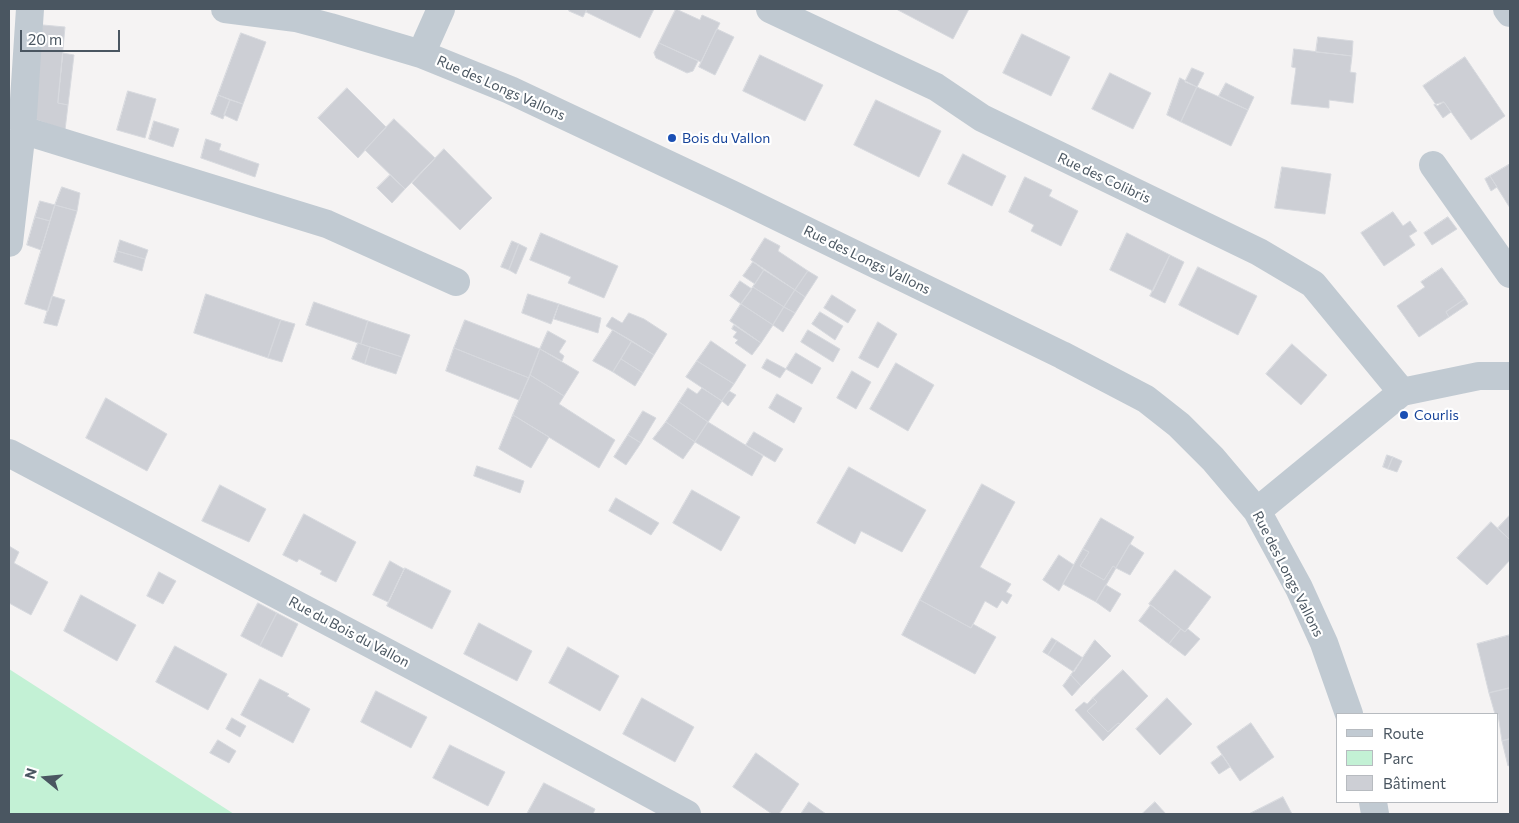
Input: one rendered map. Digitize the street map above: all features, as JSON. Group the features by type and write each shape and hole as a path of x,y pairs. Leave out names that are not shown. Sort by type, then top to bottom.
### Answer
{"street":[{"path":"9,243 22,130 30,9"},
{"name":"Rue des Longs Vallons","path":"225,9 296,18 421,54 510,90 731,194 1062,355 1146,399 1179,424 1214,459 1257,511 1299,588 1324,643 1348,713"},
{"path":"421,54 441,9"},
{"name":"Rue des Colibris","path":"770,9 936,87 982,118 1259,252 1313,284 1402,392"},
{"path":"1507,9 1510,13"},
{"path":"22,130 327,224 456,282"},
{"path":"1433,165 1510,274"},
{"path":"1257,511 1402,392 1478,376 1510,376"},
{"name":"Rue du Bois du Vallon","path":"9,453 484,704 687,814"}],"green space":[{"path":"9,669 234,814 9,814"}],"building":[{"path":"570,9 587,9 583,17 569,11"},
{"path":"587,9 654,9 640,38 586,12"},
{"path":"676,9 700,20 702,15 720,23 701,62 659,43"},
{"path":"899,9 969,9 953,39"},
{"path":"43,25 65,27 58,103 68,105 65,130 34,119 37,50"},
{"path":"717,29 734,37 715,75 699,67"},
{"path":"241,33 266,42 243,104 218,95"},
{"path":"1022,34 1070,57 1051,96 1003,73"},
{"path":"1318,37 1353,41 1352,56 1316,52"},
{"path":"659,43 698,61 693,71 687,73 656,58 654,53"},
{"path":"1294,49 1352,56 1350,72 1356,73 1353,103 1329,100 1329,108 1291,104 1296,68 1292,67"},
{"path":"63,53 74,55 68,105 58,103"},
{"path":"760,55 823,85 805,121 743,91"},
{"path":"1465,57 1505,116 1471,140 1444,102 1437,106 1423,86"},
{"path":"1192,68 1204,73 1197,87 1185,82"},
{"path":"1110,73 1151,93 1133,129 1092,109"},
{"path":"1180,78 1197,87 1181,122 1167,115"},
{"path":"1226,83 1254,97 1248,110 1219,96"},
{"path":"1197,87 1248,110 1231,146 1181,122"},
{"path":"347,88 386,127 358,158 318,118"},
{"path":"128,91 156,99 145,138 117,130"},
{"path":"218,95 230,100 223,119 211,114"},
{"path":"230,100 243,104 237,121 224,115"},
{"path":"876,100 941,131 919,177 854,145"},
{"path":"1444,102 1451,112 1443,118 1434,105"},
{"path":"394,119 435,158 405,189 365,150"},
{"path":"154,121 179,129 173,147 149,139"},
{"path":"206,139 221,144 219,150 259,164 255,177 201,158"},
{"path":"444,149 492,198 460,230 412,183"},
{"path":"963,154 1006,176 992,206 948,184"},
{"path":"1510,164 1510,208 1490,176"},
{"path":"1282,167 1331,174 1325,214 1275,208"},
{"path":"390,175 405,189 392,203 377,188"},
{"path":"1490,176 1497,187 1491,191 1485,179"},
{"path":"1025,177 1052,190 1049,196 1078,211 1061,246 1031,231 1034,225 1009,212"},
{"path":"62,187 80,193 77,211 55,205"},
{"path":"40,201 55,205 50,221 35,217"},
{"path":"55,205 77,211 48,311 25,304"},
{"path":"1393,212 1403,226 1410,221 1417,231 1409,236 1415,245 1384,266 1361,233"},
{"path":"35,217 50,221 41,250 27,245"},
{"path":"1448,217 1457,229 1432,245 1424,233"},
{"path":"541,233 618,266 604,298 568,283 571,277 530,260"},
{"path":"1127,233 1170,255 1153,291 1110,270"},
{"path":"765,238 780,246 778,251 808,271 795,290 751,260"},
{"path":"120,240 148,250 145,259 117,251"},
{"path":"512,241 519,244 509,270 501,267"},
{"path":"519,244 527,248 516,274 509,270"},
{"path":"117,251 145,259 142,271 114,262"},
{"path":"1170,255 1184,262 1165,303 1150,296"},
{"path":"753,262 764,270 755,284 743,276"},
{"path":"1198,267 1257,296 1238,335 1179,305"},
{"path":"1442,268 1465,299 1446,312 1449,317 1419,337 1397,306 1425,287 1421,282"},
{"path":"764,270 795,290 784,307 753,287"},
{"path":"808,271 818,277 805,297 795,290"},
{"path":"740,281 752,289 741,304 730,296"},
{"path":"753,287 784,307 773,325 741,304"},
{"path":"795,290 805,297 795,313 784,307"},
{"path":"206,294 281,320 268,358 194,333"},
{"path":"528,294 559,304 551,324 522,313"},
{"path":"832,295 856,310 848,323 824,308"},
{"path":"52,296 65,300 57,326 44,323"},
{"path":"1465,299 1468,304 1449,317 1446,312"},
{"path":"314,302 368,321 361,344 306,325"},
{"path":"559,304 601,318 598,333 554,319"},
{"path":"741,304 773,325 761,343 730,321"},
{"path":"784,307 795,313 783,332 773,325"},
{"path":"820,312 843,326 835,340 812,324"},
{"path":"629,313 644,319 667,334 654,355 606,326 612,317 622,323"},
{"path":"281,320 295,324 282,362 268,358"},
{"path":"465,320 540,349 529,378 454,348"},
{"path":"368,321 410,335 402,357 361,344"},
{"path":"878,322 897,334 878,368 859,358"},
{"path":"734,325 761,343 752,355 735,343 738,340 733,337 737,332 732,329"},
{"path":"613,330 632,341 613,372 593,361"},
{"path":"808,330 840,349 833,362 801,342"},
{"path":"548,331 566,341 559,352 564,356 562,361 540,349"},
{"path":"632,341 654,355 643,373 621,359"},
{"path":"711,341 746,365 734,384 697,361"},
{"path":"358,343 370,347 365,364 352,359"},
{"path":"1292,344 1327,375 1301,405 1266,374"},
{"path":"370,347 402,357 396,374 365,364"},
{"path":"454,348 529,378 519,400 446,371"},
{"path":"540,349 579,372 564,396 530,375"},
{"path":"796,353 821,368 812,384 786,369"},
{"path":"621,359 643,373 635,386 613,372"},
{"path":"767,359 786,369 780,378 762,368"},
{"path":"697,361 734,384 722,401 686,377"},
{"path":"896,363 934,385 908,431 870,409"},
{"path":"852,371 871,382 856,409 837,398"},
{"path":"530,375 564,396 559,404 615,440 599,468 513,415"},
{"path":"688,388 697,394 702,388 722,401 708,422 679,402"},
{"path":"729,391 736,395 728,406 722,401"},
{"path":"777,394 802,408 794,423 769,408"},
{"path":"106,398 167,434 147,471 86,438"},
{"path":"679,402 708,422 695,442 666,422"},
{"path":"643,411 656,418 641,443 628,435"},
{"path":"513,415 549,437 531,468 499,449"},
{"path":"666,422 695,442 683,459 653,439"},
{"path":"708,422 763,456 752,476 695,442"},
{"path":"754,432 783,449 775,462 746,445"},
{"path":"628,435 641,443 626,465 614,457"},
{"path":"1387,455 1393,457 1388,469 1383,467"},
{"path":"1393,457 1402,461 1397,472 1388,469"},
{"path":"477,466 524,481 520,493 474,476"},
{"path":"849,467 926,510 902,552 861,531 855,544 817,523"},
{"path":"982,484 1015,502 980,567 1011,584 1006,592 1012,595 1007,604 1002,600 997,608 985,601 971,628 920,600"},
{"path":"220,485 266,509 249,542 202,521"},
{"path":"692,490 740,517 721,551 673,523"},
{"path":"616,498 659,523 651,535 609,511"},
{"path":"304,514 356,542 336,582 320,574 322,571 299,559 297,562 283,555"},
{"path":"1510,515 1510,540 1498,528"},
{"path":"1101,518 1134,537 1116,568 1113,566 1104,580 1080,566 1089,552 1083,549"},
{"path":"1491,522 1510,540 1510,560 1487,585 1457,558"},
{"path":"1130,544 1144,553 1130,575 1116,568"},
{"path":"9,546 19,552 14,563 48,582 31,615 9,603"},
{"path":"1083,549 1089,552 1080,566 1104,580 1113,566 1116,568 1096,602 1063,584"},
{"path":"1059,555 1074,565 1059,591 1043,580"},
{"path":"390,561 404,569 388,602 373,595"},
{"path":"405,568 451,591 432,629 387,606"},
{"path":"1175,570 1211,597 1185,632 1149,604"},
{"path":"159,572 176,581 163,604 147,596"},
{"path":"1106,585 1121,594 1110,612 1096,602"},
{"path":"81,595 136,625 117,661 64,631"},
{"path":"920,600 971,628 973,624 996,637 975,674 902,635"},
{"path":"258,603 277,613 260,646 241,636"},
{"path":"1151,605 1181,629 1169,644 1139,621"},
{"path":"277,613 298,624 282,657 260,646"},
{"path":"479,623 532,651 517,681 464,654"},
{"path":"1181,629 1185,632 1188,629 1200,639 1185,656 1169,644"},
{"path":"1510,635 1510,688 1489,693 1477,644"},
{"path":"1052,638 1057,641 1048,655 1043,652"},
{"path":"1095,640 1111,656 1081,686 1071,675"},
{"path":"1057,641 1083,658 1074,672 1048,655"},
{"path":"175,646 227,674 208,710 156,682"},
{"path":"568,647 619,676 600,711 549,683"},
{"path":"1123,670 1148,696 1120,724 1118,723 1108,732 1087,711 1097,702 1093,698"},
{"path":"1071,675 1081,686 1072,696 1063,686"},
{"path":"260,679 289,694 287,696 310,709 293,743 241,715"},
{"path":"1510,688 1510,739 1502,741 1499,713 1495,713 1489,693"},
{"path":"376,691 427,717 411,748 361,722"},
{"path":"642,698 694,727 675,762 623,734"},
{"path":"1093,698 1097,702 1087,711 1108,732 1118,723 1120,724 1103,741 1075,710 1084,702 1087,704"},
{"path":"1167,698 1192,724 1160,755 1136,729"},
{"path":"232,718 246,726 240,737 226,729"},
{"path":"1251,723 1274,757 1240,781 1217,747"},
{"path":"1510,739 1510,765 1508,766 1502,741"},
{"path":"218,740 236,751 229,763 210,753"},
{"path":"450,745 505,772 488,806 433,778"},
{"path":"756,753 799,784 779,814 772,814 733,787"},
{"path":"1222,755 1230,767 1219,774 1211,763"},
{"path":"544,783 595,809 593,814 527,814"},
{"path":"1283,797 1292,814 1249,814"},
{"path":"809,802 826,814 801,814"},
{"path":"1155,802 1166,814 1142,814"}],"place":[{"name":"Bois du Vallon","path":"672,138"},
{"name":"Courlis","path":"1404,415"}]}
